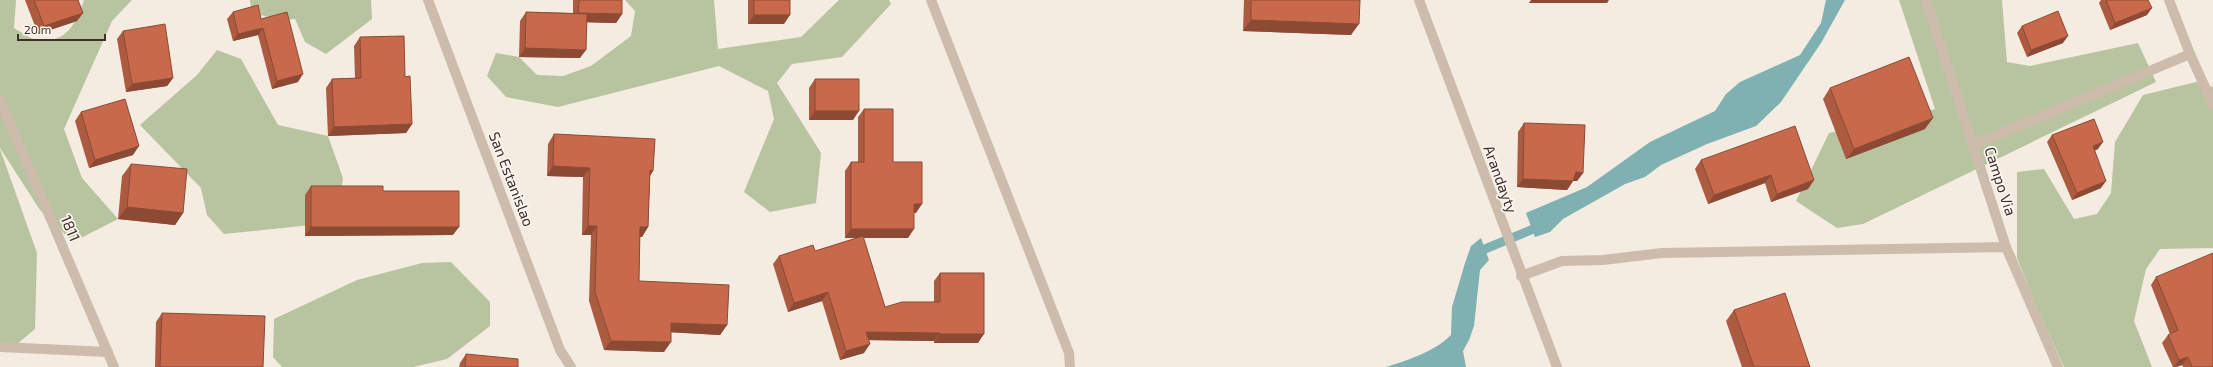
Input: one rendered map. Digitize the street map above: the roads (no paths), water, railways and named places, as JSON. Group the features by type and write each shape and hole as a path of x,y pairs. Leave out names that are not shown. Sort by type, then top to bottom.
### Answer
{"street":[{"name":"San Estanislao","path":"428,0 560,350 571,367"},
{"path":"931,0 1069,353 1070,367"},
{"name":"Arandayty","path":"1419,0 1494,205 1557,367"},
{"name":"Campo Via","path":"1926,0 2006,247 2058,367"},
{"path":"2170,0 2190,54 2213,105"},
{"path":"1973,145 2190,54"},
{"name":"1811","path":"0,100 114,367"},
{"path":"1521,276 1562,261 1603,260 1662,253 2006,247"},
{"path":"0,348 108,352"}],"water":[{"path":"1826,0 1845,0 1821,43 1781,102 1756,126 1707,144 1661,165 1645,177 1625,184 1563,219 1550,232 1535,237 1526,213 1587,187 1650,142 1715,111 1726,94 1740,82 1800,55 1821,23"},
{"path":"1481,238 1489,260 1480,270 1474,326 1463,351 1466,367 1386,367 1429,351 1451,335 1452,307 1465,263 1471,246"}],"waterway":[{"path":"1478,255 1480,251 1543,225"}]}
